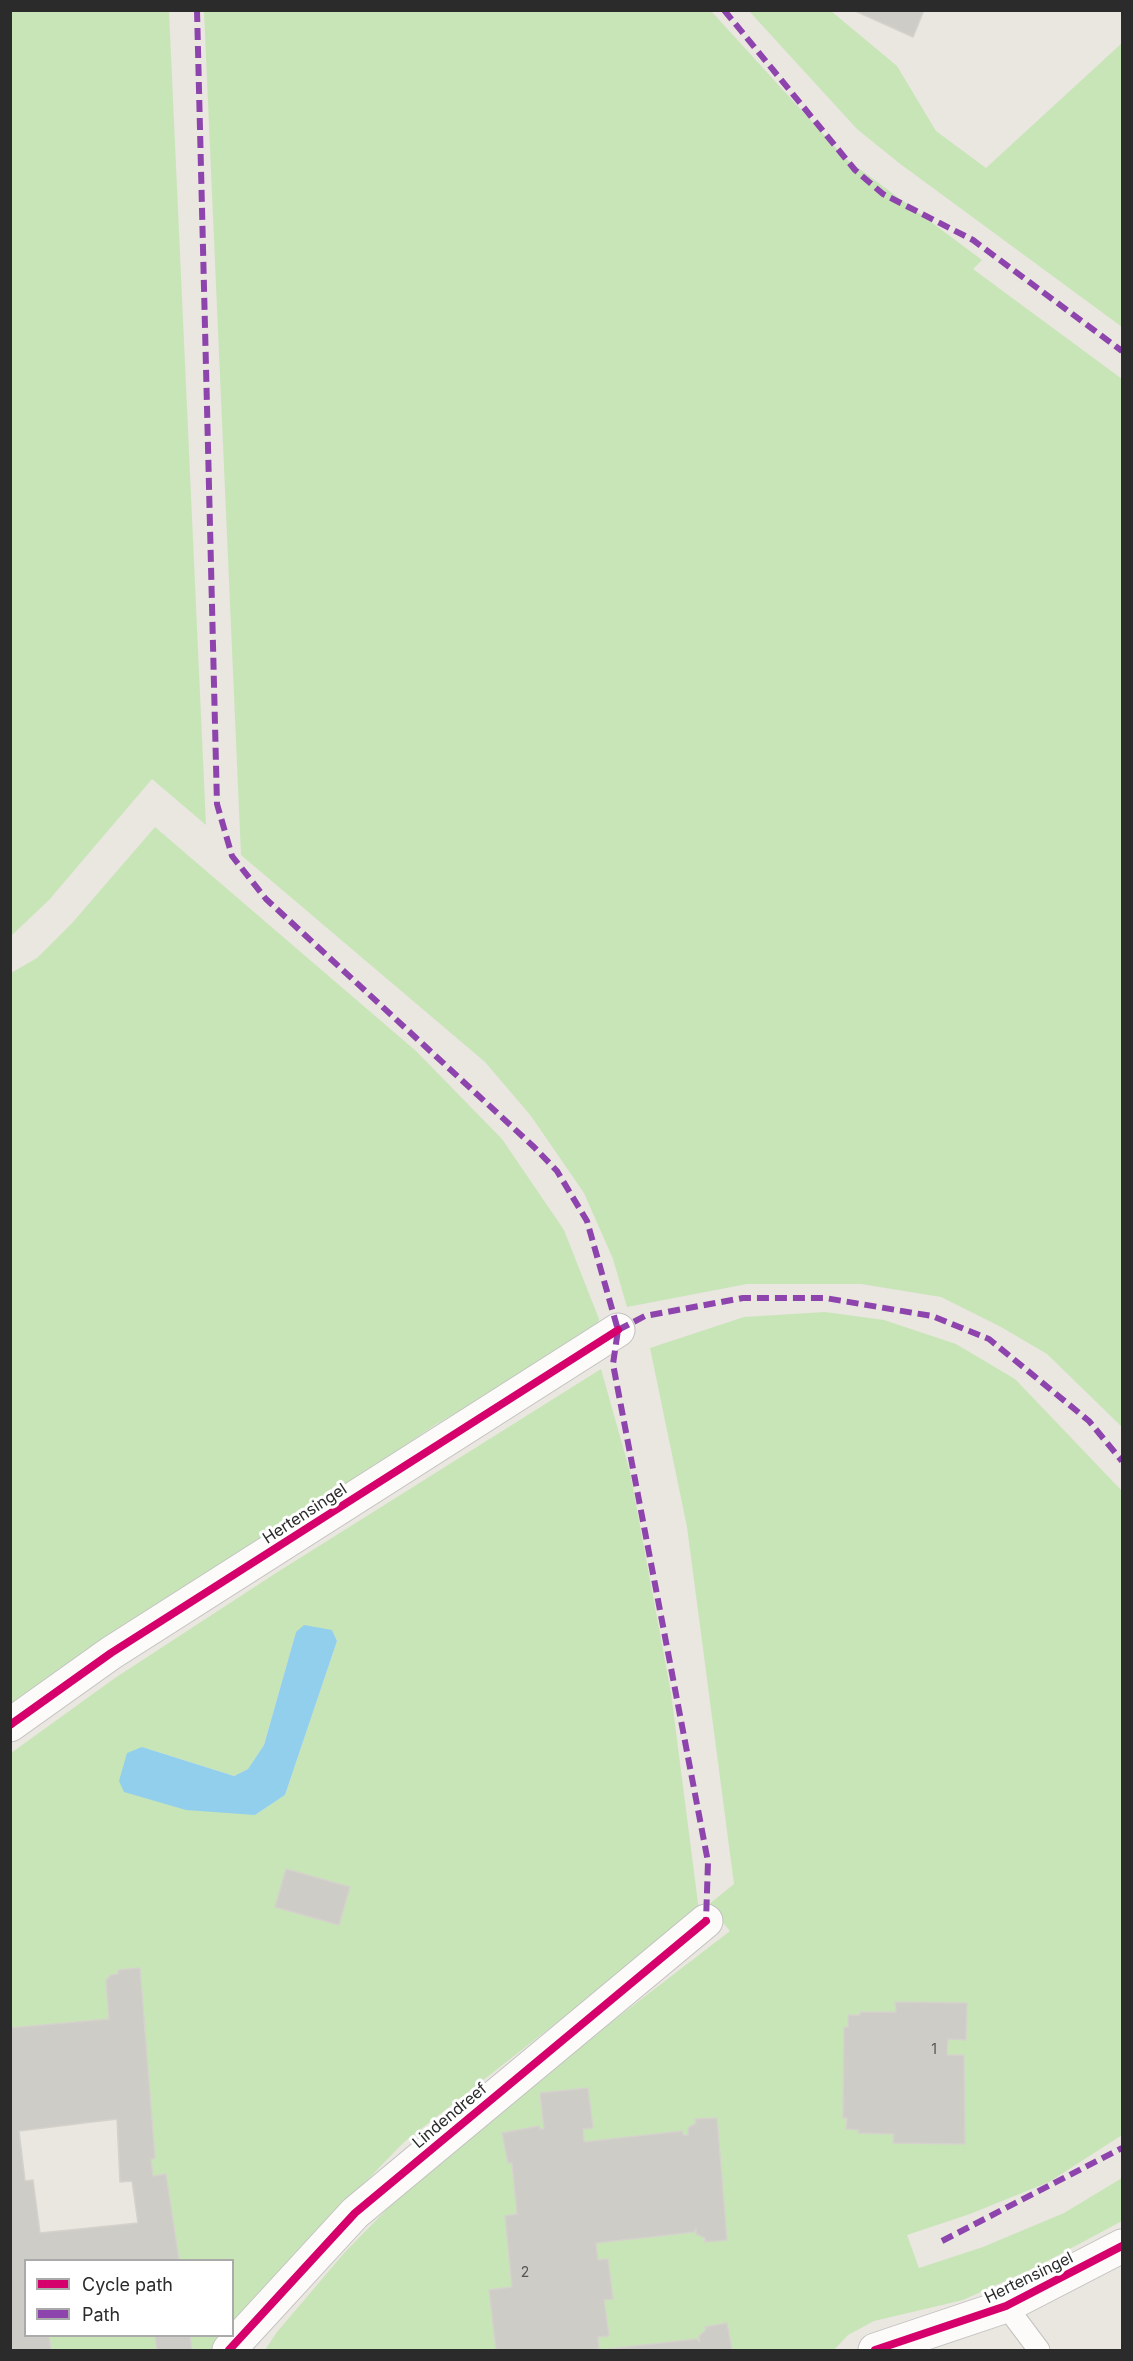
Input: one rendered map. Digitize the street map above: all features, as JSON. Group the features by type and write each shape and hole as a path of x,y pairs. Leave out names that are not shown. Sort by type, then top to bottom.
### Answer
{"street":[{"name":"Hertensingel","path":"10,1725 121,1647 618,1330"},
{"name":"Lindendreef","path":"229,2350 355,2213 706,1921"},
{"name":"Hertensingel","path":"875,2350 1006,2306 1122,2246"}],"lane":[{"path":"1006,2306 1039,2350"}],"green space":[{"path":"11,10 169,11 206,825 152,779 49,900 11,936"},
{"path":"204,11 711,11 845,158 982,260 973,269 1122,379 1122,1427 1047,1354 1001,1327 941,1297 861,1284 747,1284 627,1307 613,1259 584,1193 531,1116 485,1062 241,855"},
{"path":"749,11 831,11 897,66 936,131 986,168 1122,43 1122,327 899,163 857,129"},
{"path":"155,827 416,1051 502,1139 564,1230 599,1319 597,1337 531,1370 435,1425 214,1575 11,1705 11,973 37,958 73,922"},
{"path":"825,1312 884,1320 956,1344 1015,1379 1122,1491 1122,2135 1049,2182 970,2214 907,2235 919,2268 983,2247 1064,2213 1122,2178 1122,2221 1036,2267 963,2300 874,2321 848,2335 834,2350 265,2350 277,2332 345,2252 426,2169 527,2087 730,1931 708,1905 734,1884 687,1527 650,1348 744,1317"},
{"path":"601,1369 630,1472 671,1693 699,1911 403,2143 320,2229 224,2350 192,2350 190,2337 234,2337 234,2259 179,2259 166,2175 153,2176 151,2159 155,2158 140,1968 118,1970 118,1974 111,1975 106,1980 109,2019 11,2028 11,1753 115,1678 276,1573","holes":["332,1630 337,1641 285,1795 255,1815 142,1747 234,1776 248,1769 264,1745 296,1632"]},
{"path":"49,2337 155,2337 157,2350 51,2350"}],"water":[{"path":"304,1625 332,1630 337,1641 285,1795 255,1815 186,1810 124,1792 119,1781 127,1753 142,1747 234,1776 248,1769 264,1745 296,1632"}],"building":[{"path":"853,10 924,10 913,37"},
{"path":"286,1869 350,1887 339,1925 275,1907"},
{"path":"140,1968 155,2158 151,2159 153,2176 166,2174 179,2259 24,2259 24,2337 49,2337 51,2350 10,2350 10,2028 109,2019 106,1980 111,1975 118,1974 118,1970","holes":["117,2119 120,2182 132,2181 138,2223 40,2233 33,2180 25,2181 19,2131"]},
{"path":"895,2002 967,2003 966,2040 948,2039 947,2055 964,2055 965,2144 893,2143 894,2134 858,2133 859,2130 846,2129 847,2118 843,2118 844,2027 848,2027 848,2015 860,2015 860,2012 896,2012"},
{"path":"588,2088 593,2128 583,2129 584,2142 683,2131 683,2135 688,2135 688,2128 696,2123 695,2119 717,2118 727,2240 705,2242 705,2238 696,2234 696,2228 694,2232 596,2243 598,2260 608,2259 613,2299 604,2300 609,2336 598,2337 599,2350 496,2350 489,2290 512,2287 505,2216 517,2214 512,2163 508,2163 502,2133 539,2126 540,2129 544,2129 540,2093"},
{"path":"727,2323 732,2350 599,2350 697,2339 700,2342 699,2336 706,2330 705,2327"},
{"path":"155,2337 190,2337 192,2350 157,2350"}],"marked path":[{"path":"197,10 217,804 232,856 266,899 534,1147 557,1171 587,1221 618,1330 613,1364 708,1862 706,1921"},
{"path":"724,10 855,170 883,194 973,240 1122,351"},
{"path":"618,1330 645,1316 743,1298 825,1298 932,1316 989,1339 1089,1421 1122,1461"},
{"path":"942,2241 1122,2148"}],"cycle path":[{"path":"10,1725 111,1653 618,1330"},
{"path":"229,2350 355,2213 706,1921"},
{"path":"875,2350 1006,2306 1122,2246"}]}
